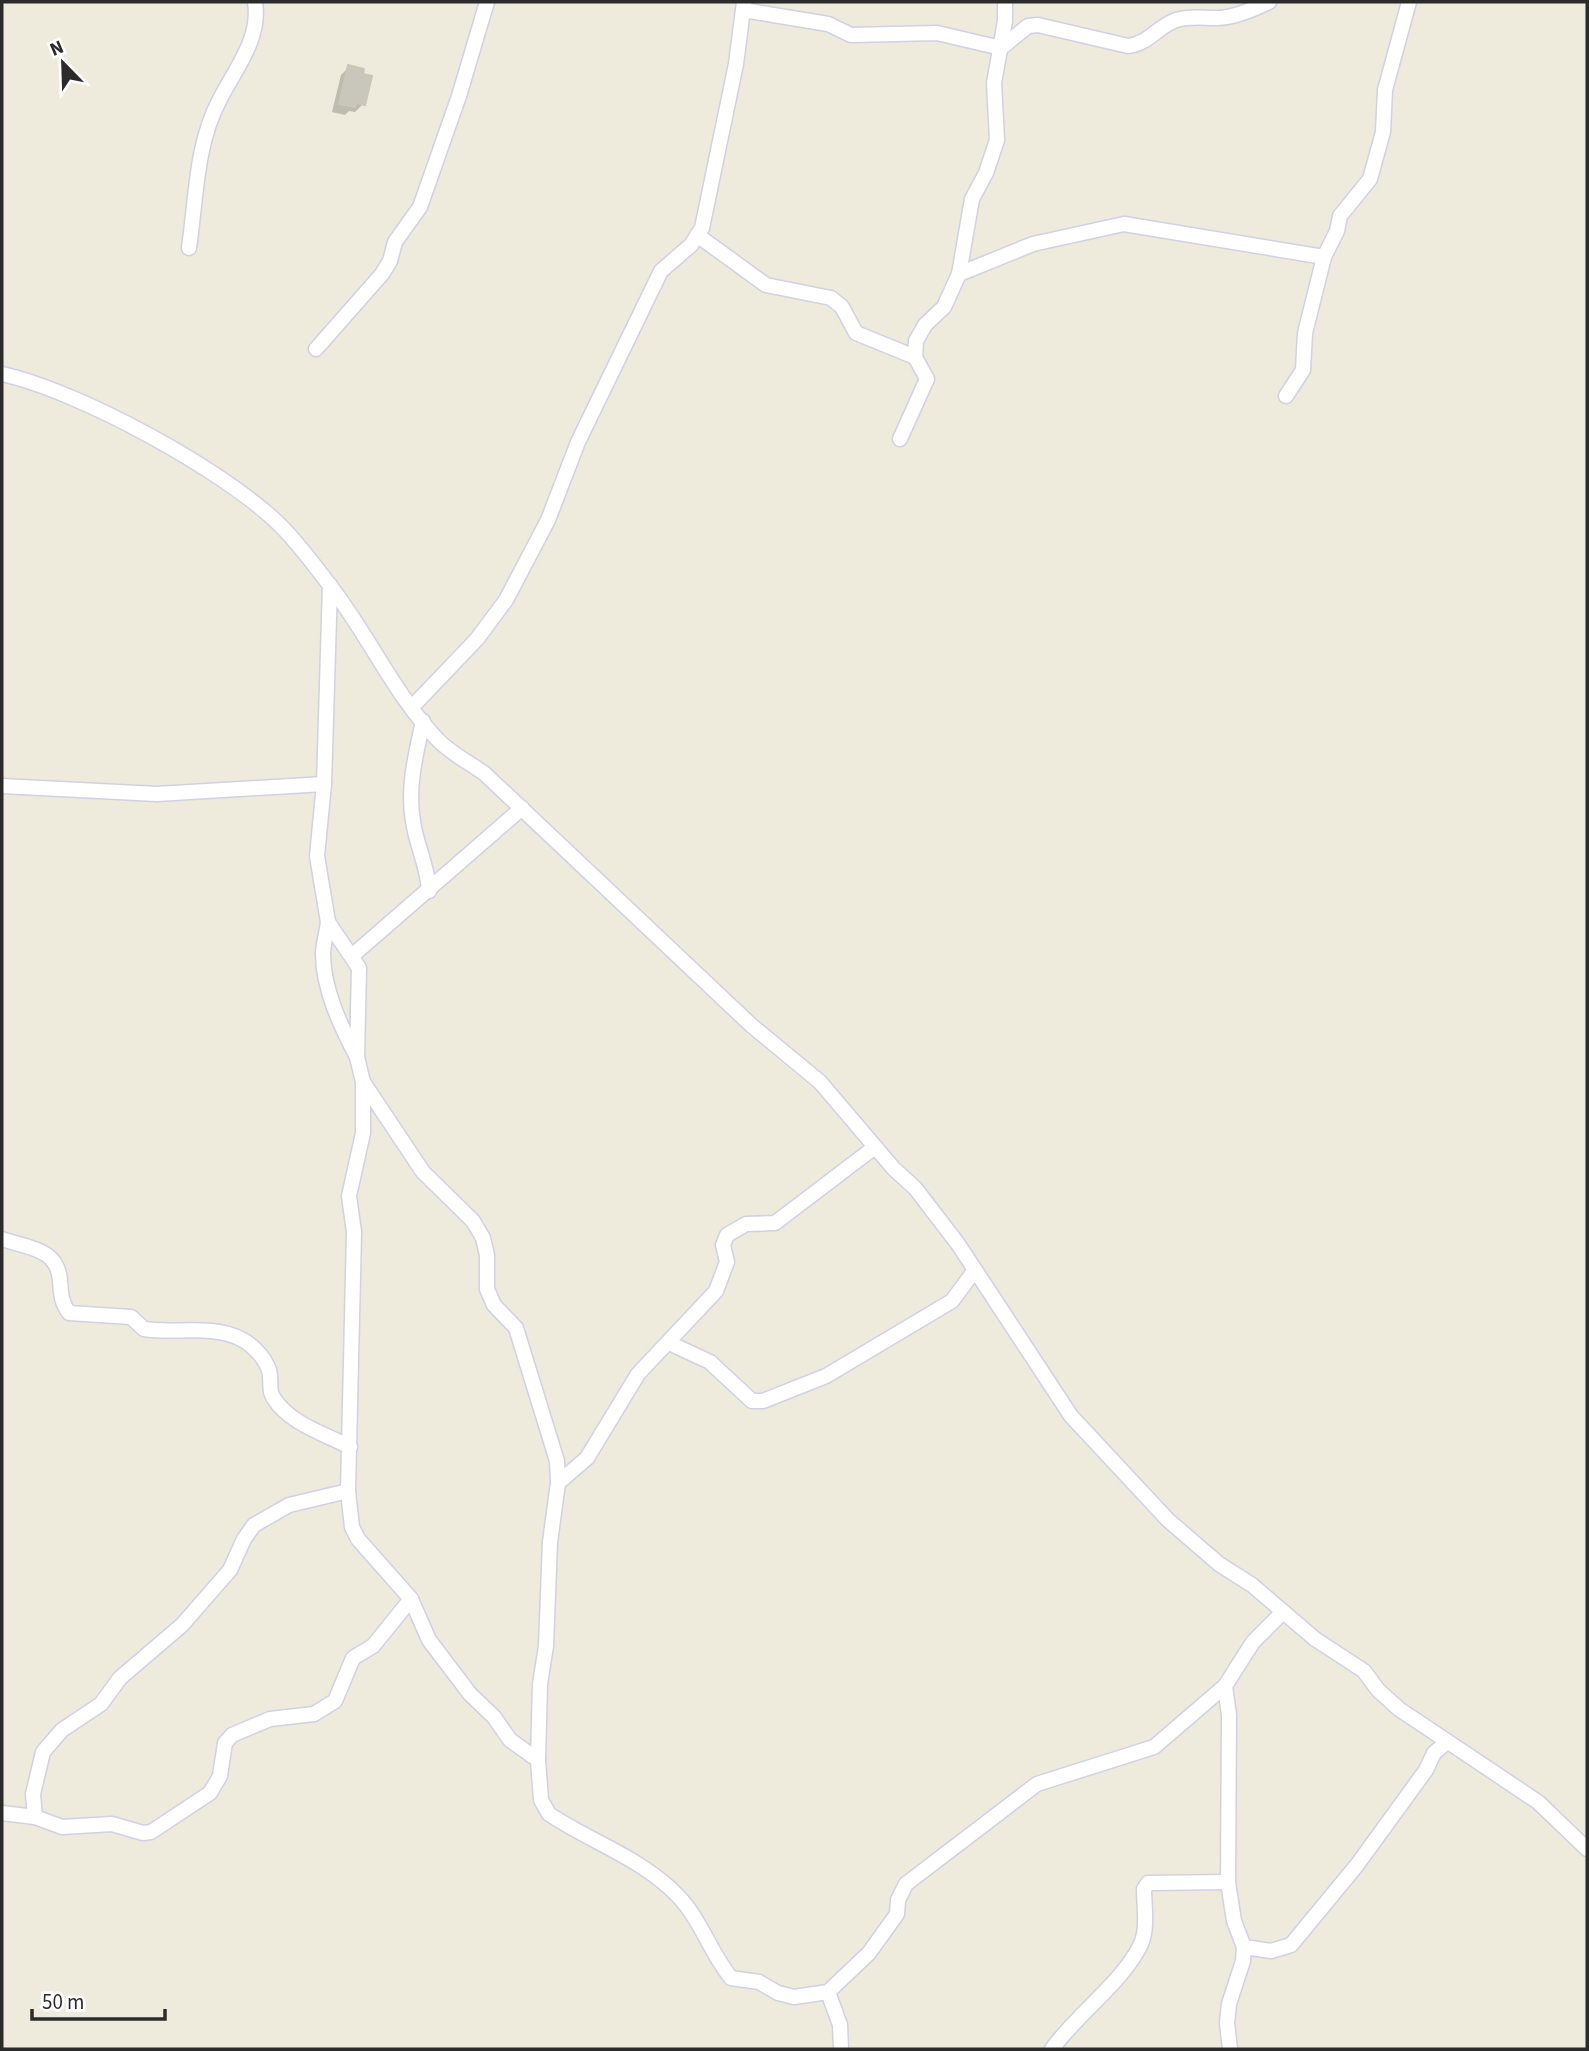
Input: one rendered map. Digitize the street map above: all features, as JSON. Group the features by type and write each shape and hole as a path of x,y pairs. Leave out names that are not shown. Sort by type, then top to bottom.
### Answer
{"street":[{"path":"188,248 207,125 244,58 258,19 254,2"},
{"path":"316,349 382,274 390,261 395,242 420,207 459,96 487,2"},
{"path":"900,439 927,379 915,357 916,341 925,326 944,307 959,274 972,199 986,173 997,141 994,83 1005,21 1005,2"},
{"path":"1001,47 1028,26 1038,25 1128,46 1138,45 1157,29 1177,20 1196,16 1218,19 1269,2"},
{"path":"1286,396 1303,370 1305,333 1324,257 1337,231 1340,216 1370,179 1383,132 1385,90 1409,2"},
{"path":"412,707 477,639 506,600 548,520 578,442 661,271 691,245 698,235 713,184 744,6 828,24 851,35 937,33 1001,47"},
{"path":"1005,21 1018,32"},
{"path":"959,274 1055,238 1124,224 1324,257"},
{"path":"698,235 766,285 831,298 842,307 856,333 906,356 915,357"},
{"path":"966,243 988,261"},
{"path":"2,374 21,378 90,407 212,473 281,526 330,585 412,707 439,741 485,774 751,1024 820,1082 875,1147 915,1188 975,1270 1071,1416 1168,1520 1336,1655 1364,1671 1378,1690 1399,1709 1538,1802 1587,1849"},
{"path":"330,585 324,784 317,856 328,922 323,954 328,983 344,1032 357,1057 363,1082 363,1133 349,1196 354,1256 348,1491 352,1527 358,1539 411,1599 439,1657 510,1740 538,1760"},
{"path":"423,721 412,773 412,817 418,848 428,872 429,891"},
{"path":"2,786 157,794 324,784"},
{"path":"353,955 522,808"},
{"path":"328,922 353,955 359,968 357,1057"},
{"path":"363,1082 423,1172 435,1187 473,1221 483,1238 487,1255 487,1289 494,1304 516,1328 557,1461 558,1483 550,1542 547,1646 540,1684 538,1760 541,1800 549,1814 643,1868 677,1895 698,1920 715,1955 731,1978 759,1982 778,1993 794,1997 828,1992 861,1962 897,1914 898,1900 906,1884 1037,1784 1154,1748 1225,1686 1253,1642 1283,1612"},
{"path":"558,1483 587,1458 638,1374 716,1291 727,1262 723,1245 727,1236 746,1224 775,1223 875,1147"},
{"path":"2,1239 52,1256 58,1265 61,1297 69,1313 131,1317 144,1329 228,1334 243,1340 263,1358 270,1372 271,1395 282,1408 299,1422 350,1447"},
{"path":"669,1343 710,1362 752,1401 763,1401 826,1376 952,1301 975,1270"},
{"path":"35,1817 33,1794 43,1752 62,1730 101,1704 120,1678 182,1625 230,1570 244,1539 254,1525 289,1505 348,1491"},
{"path":"2,1813 35,1817 62,1827 112,1824 125,1829 151,1832 210,1793 220,1776 225,1743 232,1735 270,1719 314,1714 335,1701 353,1658 373,1646 411,1599"},
{"path":"1225,1686 1229,1715 1228,1882 1234,1921 1244,1947 1243,1961 1228,2004 1230,2049"},
{"path":"1244,1947 1271,1951 1291,1945 1357,1865 1426,1770 1434,1753 1447,1742"},
{"path":"1052,2049 1068,2026 1114,1979 1141,1943 1144,1889 1148,1883 1228,1882"},
{"path":"828,1992 838,2016 841,2049"}],"building":[{"path":"348,65 364,69 363,74 372,76 365,105 356,103 355,107 339,104"}]}
